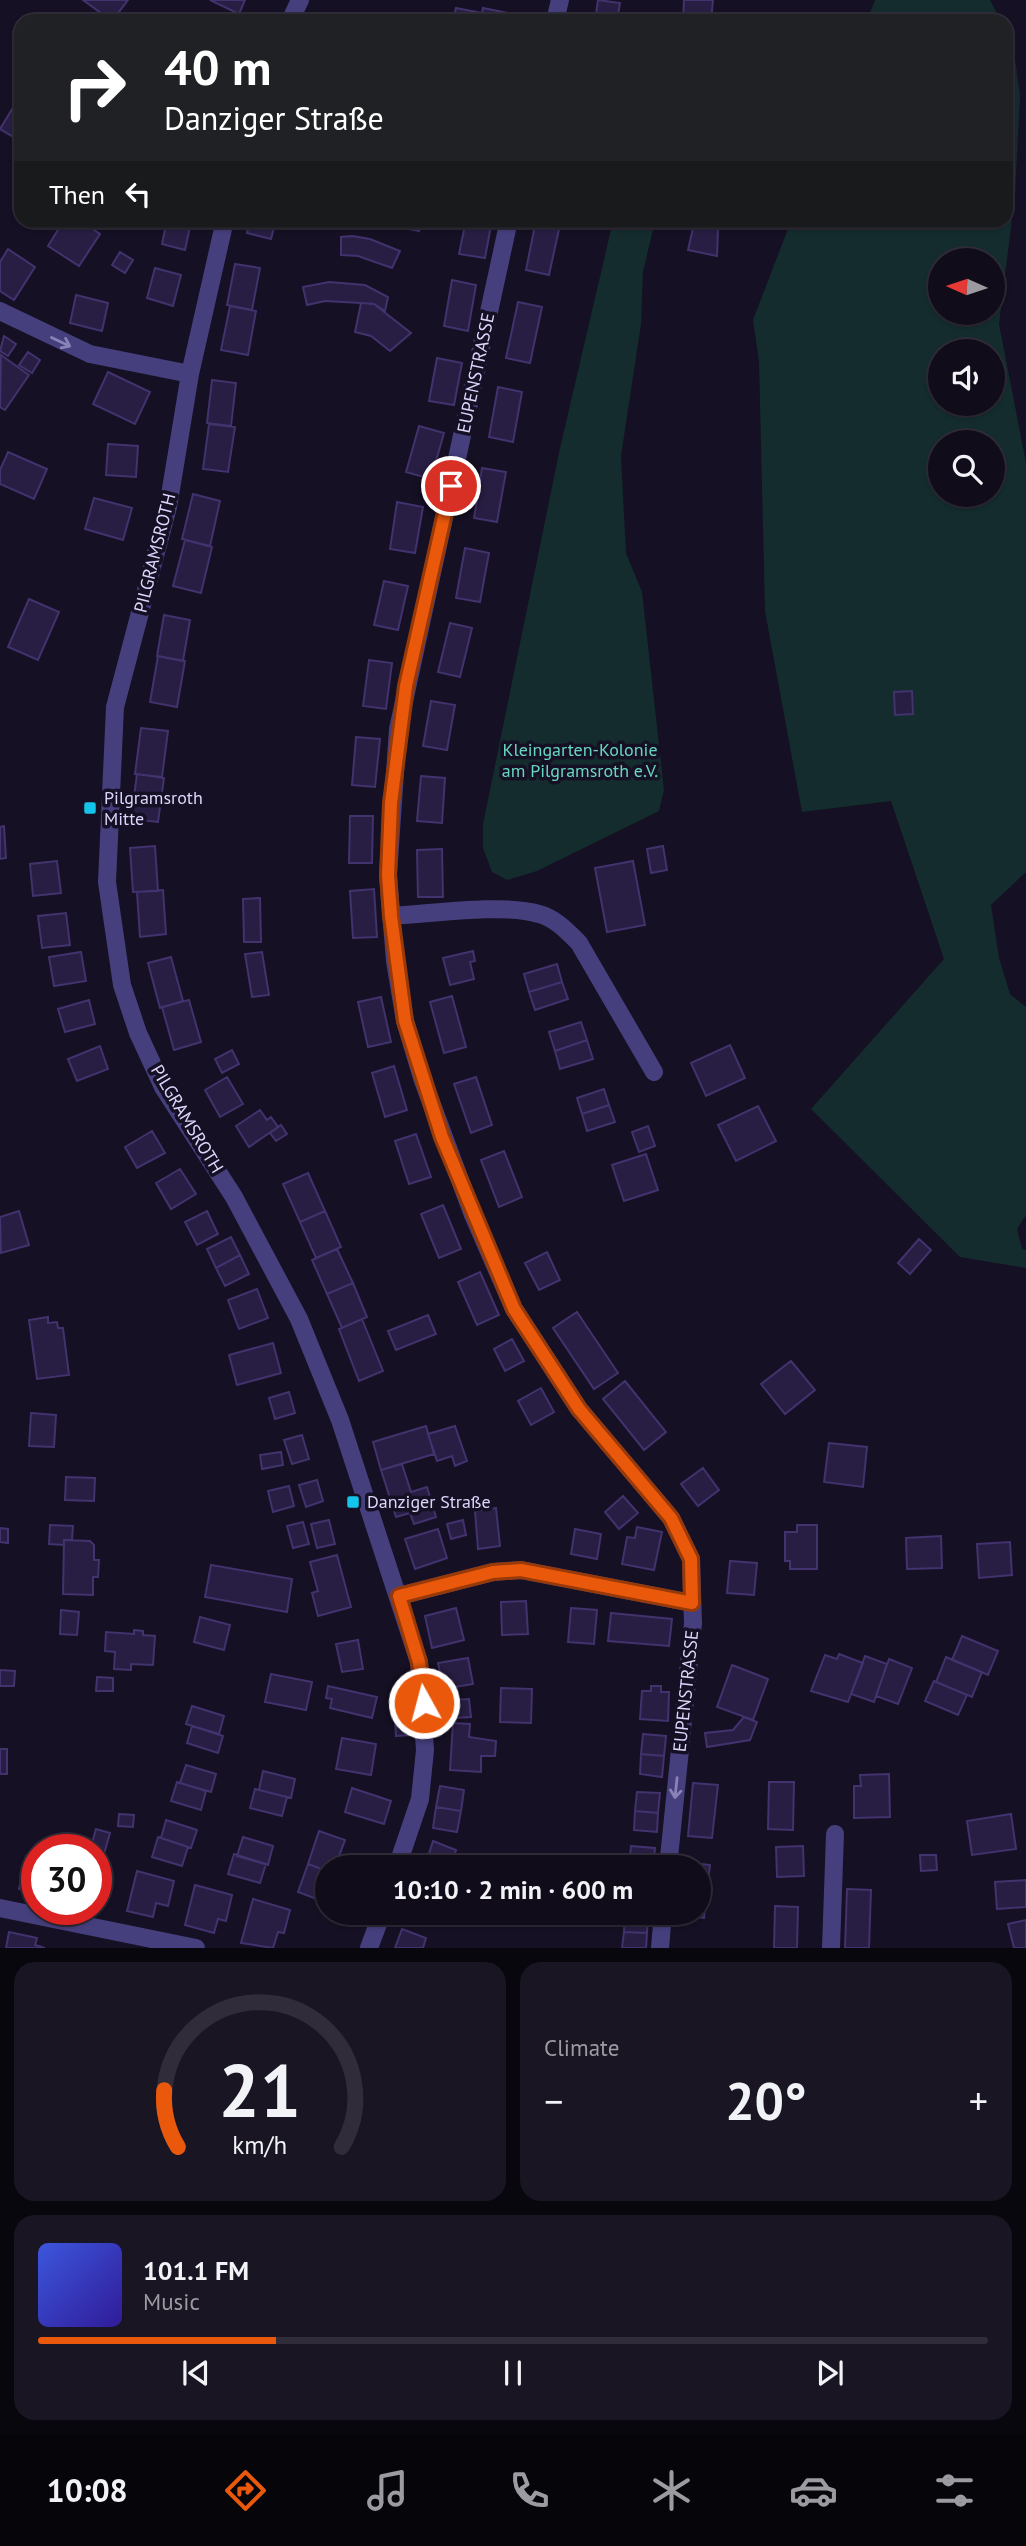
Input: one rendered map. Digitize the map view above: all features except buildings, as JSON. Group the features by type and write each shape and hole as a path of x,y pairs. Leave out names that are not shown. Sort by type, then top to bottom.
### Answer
{"street":[{"name":"PILGRAMSROTH","path":"223,228 190,374 163,529 115,707 107,854 115,950 122,985 138,1033 163,1087 234,1197 299,1318 340,1420 399,1596 419,1662 425,1750 420,1799 401,1855"},
{"name":"EUPENSTRASSE","path":"507,228 398,729 388,875 391,916 405,1021 422,1078 495,1270 534,1345 579,1409 671,1518 691,1559 693,1623 669,1855"},
{"path":"0,311 90,354 190,374"},
{"path":"391,916 514,910 541,914 562,926 579,943 654,1072"},
{"path":"399,1596 493,1572 521,1570 692,1603"},
{"path":"831,1948 835,1834"},
{"path":"0,1908 196,1948"},
{"path":"369,1948 378,1925"},
{"path":"660,1948 662,1925"}],"green space":[{"path":"875,0 990,0 997,14 870,14"},
{"path":"1013,44 1020,96 1015,195 1013,211"},
{"name":"Kleingarten-Kolonie am Pilgramsroth e.V.","path":"611,228 653,228 643,272 641,324 621,456 626,553 642,592 664,790 659,811 537,871 507,880 492,872 483,848 483,824 560,448"},
{"path":"788,228 1011,228 1005,276 1005,248 928,248 928,326 999,326 1002,339 928,339 928,416 1005,416 1005,355 1026,463 1026,872 991,905 999,958 1010,994 1026,1007 1026,1215 1017,1229 1022,1249 1026,1250 1026,1268 960,1257 811,1109 944,959 891,801 802,812 765,611 759,361 753,320"}],"place":[{"name":"Pilgramsroth Mitte","path":"90,808"},
{"name":"Danziger Straße","path":"353,1502"}],"route":[{"path":"424,1703 419,1662 399,1596 493,1572 521,1570 692,1603 691,1559 671,1518 579,1409 534,1345 514,1309 495,1270 442,1137 405,1021 395,961 388,875 391,803 398,729 406,686 451,486"}]}
